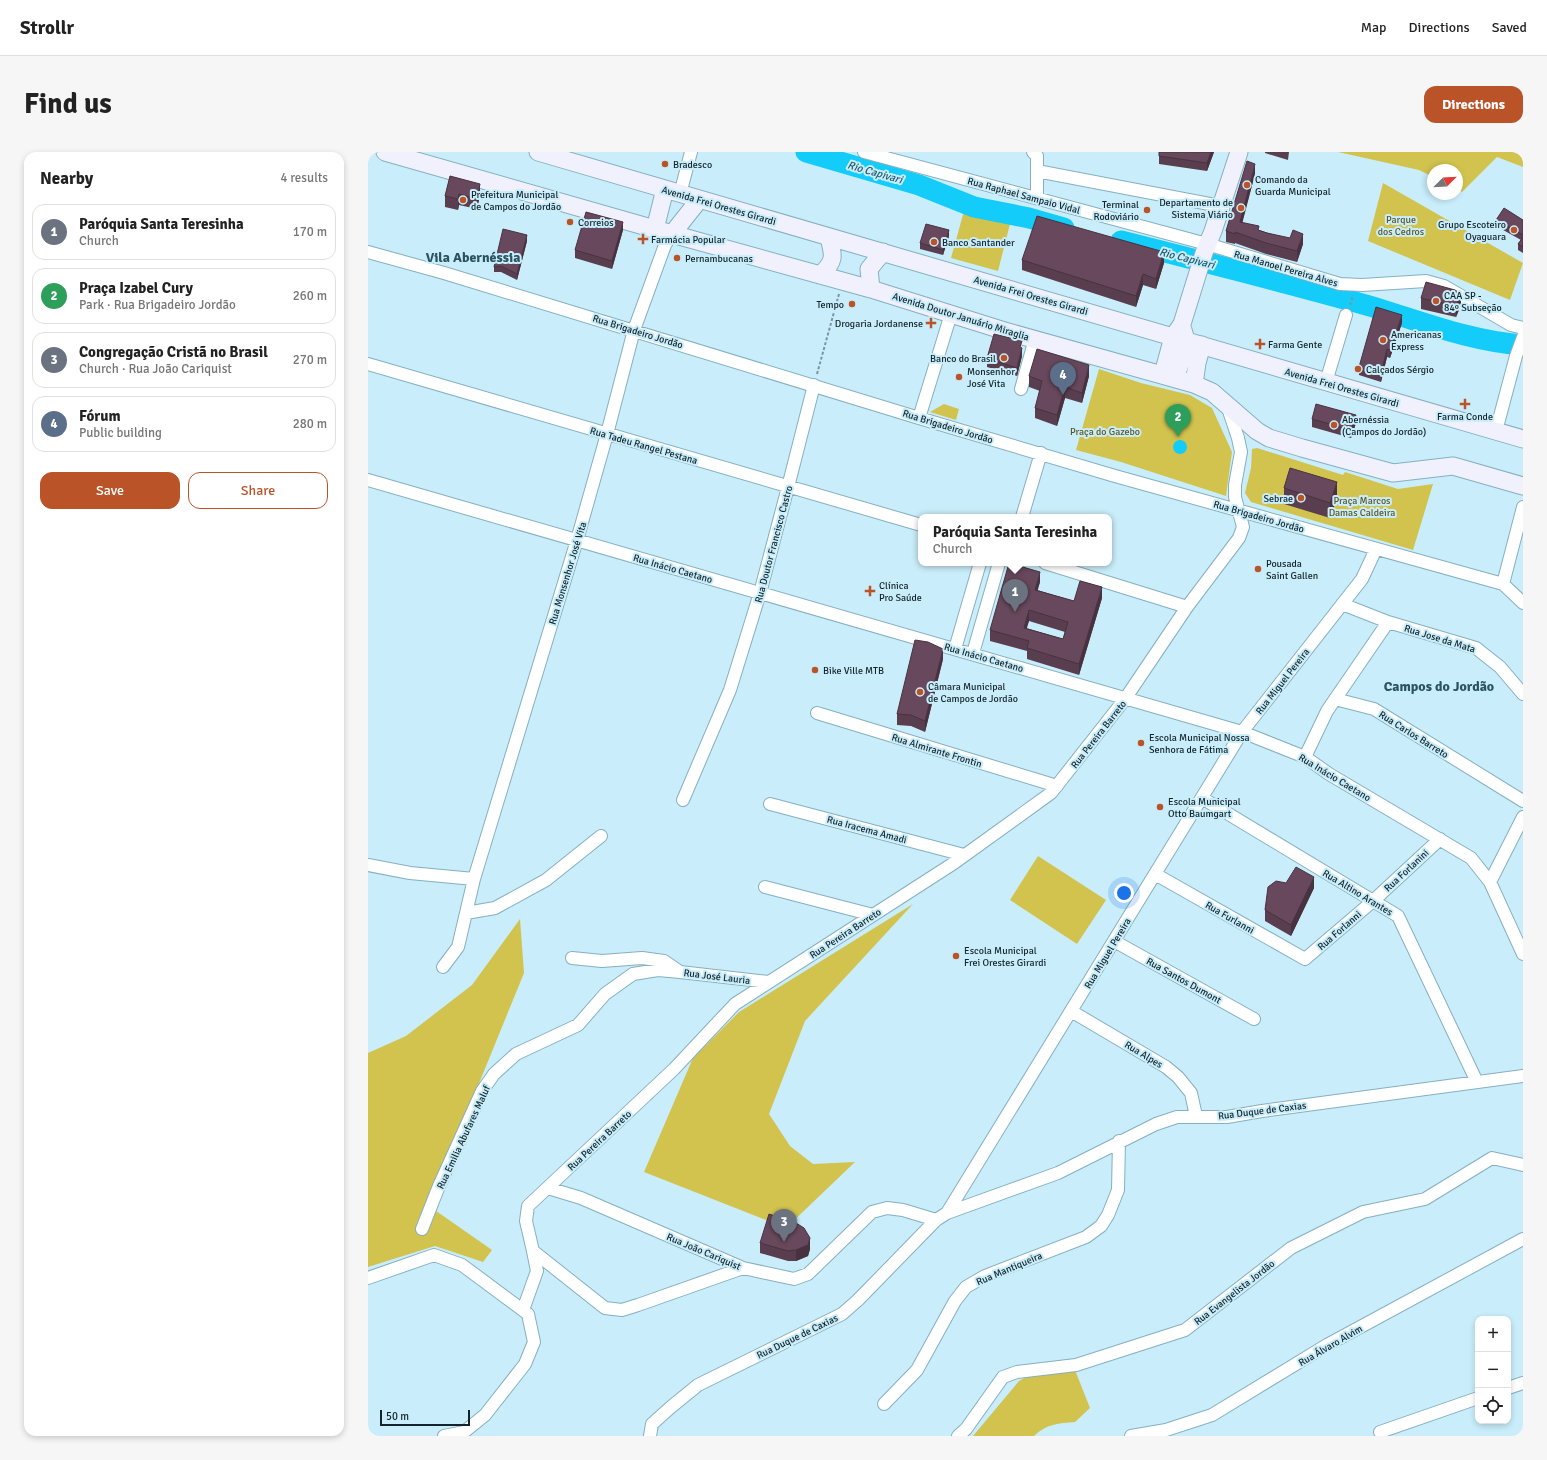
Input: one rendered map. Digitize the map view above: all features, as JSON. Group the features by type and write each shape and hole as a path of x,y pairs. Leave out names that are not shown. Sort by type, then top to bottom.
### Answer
{"main road":[{"name":"Avenida Doutor Januário Miraglia","path":"385,152 871,289 1035,339 1194,384 1212,392 1257,431 1269,438 1302,448 1393,473 1453,466 1523,486"},
{"name":"Avenida Frei Orestes Girardi","path":"538,152 829,238 1186,336 1326,382 1523,439"},
{"path":"1169,376 1186,336 1197,272 1239,152"},
{"path":"655,229 672,191"},
{"path":"672,234 699,200"},
{"path":"820,275 830,265 833,258 833,250 829,238"},
{"path":"871,289 869,269 883,252"},
{"path":"1186,336 1197,363 1194,384"}],"street":[{"path":"672,191 691,152"},
{"name":"Rua Raphael Sampaio Vidal","path":"864,152 1037,198 1206,248"},
{"path":"1033,152 1037,156 1037,198"},
{"path":"1037,171 1220,206"},
{"name":"Rua Monsenhor José Vita","path":"443,967 458,946 474,879 607,434 634,330 665,245 672,234"},
{"name":"Rua Manoel Pereira Alves","path":"1206,248 1340,284 1362,285 1426,281 1444,286 1511,325 1523,328"},
{"name":"Rua Brigadeiro Jordão","path":"368,252 444,273 814,384 919,418 1503,584 1523,603"},
{"path":"919,418 951,314"},
{"path":"1326,382 1346,315"},
{"path":"1496,431 1516,356 1523,337"},
{"path":"1021,389 1035,339"},
{"name":"Rua Tadeu Rangel Pestana","path":"368,364 918,524"},
{"name":"Rua Doutor Francisco Castro","path":"683,800 730,690 760,593 814,384"},
{"name":"Rua Pereira Barreto","path":"523,1310 537,1271 526,1221 528,1206 674,1069 735,1004 964,855 1051,793 1057,786 1125,698 1187,607 1239,538 1243,528 1235,485 1241,452 1227,404"},
{"path":"1023,514 1041,453"},
{"name":"Rua Inácio Caetano","path":"368,480 1242,732 1305,757 1329,774 1471,858 1490,882 1523,954"},
{"path":"1503,584 1523,507"},
{"name":"Rua Miguel Pereira","path":"936,1220 947,1213 1242,732 1362,579 1376,549"},
{"path":"955,649 979,566"},
{"path":"972,653 998,566"},
{"path":"1055,566 1187,607"},
{"name":"Rua Jose da Mata","path":"1342,604 1388,622 1476,648 1500,667 1523,694"},
{"path":"1305,757 1327,711 1388,622"},
{"name":"Rua Carlos Barreto","path":"1335,700 1374,709 1523,801"},
{"name":"Rua Almirante Frontin","path":"817,713 1057,786"},
{"name":"Rua Altino Arantes","path":"1202,798 1398,916 1478,1082"},
{"name":"Rua Iracema Amadi","path":"770,804 964,855"},
{"path":"1490,882 1523,817"},
{"path":"466,913 495,908 546,880 601,836"},
{"name":"Rua Forlanini","path":"1373,901 1440,839"},
{"path":"368,865 410,873 474,879"},
{"name":"Rua Furlanni","path":"1155,874 1305,959"},
{"path":"765,887 873,915"},
{"name":"Rua Forlanni","path":"1305,959 1373,901"},
{"name":"Rua Santos Dumont","path":"1114,941 1254,1019"},
{"name":"Rua José Lauria","path":"572,958 602,961 642,958 664,961 680,972 769,982"},
{"name":"Rua Emilia Abufares Maluf","path":"422,1229 439,1186 482,1091 494,1074 516,1054 578,1025 605,994 633,974 658,970 680,972"},
{"name":"Rua Alpes","path":"1071,1011 1166,1067 1178,1077 1191,1093 1196,1116"},
{"name":"Rua Duque de Caxias","path":"947,1213 1058,1173 1119,1141 1156,1124 1177,1117 1226,1117 1523,1076"},
{"name":"Rua Mantiqueira","path":"884,1404 917,1370 955,1301 966,1287 985,1276 1086,1237 1101,1226 1108,1215 1118,1190 1119,1141"},
{"name":"Rua Evangelista Jordão","path":"958,1436 966,1429 1003,1378 1017,1372 1076,1365 1185,1330 1291,1248 1356,1215 1363,1212 1425,1199 1492,1158 1523,1165"},
{"name":"Rua João Cariquist","path":"548,1188 581,1198 743,1268 794,1279 808,1274 872,1212 887,1208 903,1210 936,1220"},
{"name":"Rua Duque de Caxias","path":"640,1436 651,1430 671,1407 698,1386 842,1314 858,1300 936,1220"},
{"name":"Rua Álvaro Alvim","path":"1131,1436 1166,1430 1212,1415 1327,1345 1523,1239"},
{"path":"533,1251 604,1308 622,1310 743,1268"},
{"path":"368,1278 434,1255 462,1265 528,1314 534,1342 526,1364 484,1415 464,1432 444,1436"},
{"path":"1511,1387 1523,1383"},
{"path":"1380,1432 1475,1399"}],"path":[{"path":"814,384 842,281"}],"green space":[{"path":"1338,152 1523,152 1523,167 1497,157 1463,191 1463,164 1427,164 1427,174 1419,170"},
{"name":"Parque dos Cedros","path":"1383,183 1523,263 1510,300 1368,241"},
{"path":"964,211 1010,224 998,271 951,258"},
{"name":"Praça do Gazebo","path":"1099,369 1141,383 1190,395 1212,408 1232,452 1226,496 1121,462 1076,450"},
{"path":"944,404 959,409 956,420 930,412"},
{"name":"Praça Marcos Damas Caldeira","path":"1257,448 1343,475 1345,472 1398,489 1433,484 1413,550 1251,502 1245,493 1251,468 1252,449"},
{"path":"1038,856 1106,900 1077,944 1010,900"},
{"path":"913,904 805,1021 769,1114 790,1146 813,1164 855,1162 786,1228 644,1172 693,1058 739,1012"},
{"path":"520,919 524,973 429,1206 492,1250 483,1262 435,1246 368,1267 368,1053 406,1036 472,985"},
{"path":"1075,1370 1090,1408 1075,1422 1048,1427 1034,1436 973,1436 1019,1381 1035,1372"}],"water":[{"path":"1177,440 1183,440 1187,444 1187,450 1183,454 1177,454 1173,450 1173,444"}],"building":[{"path":"1159,152 1211,152 1207,163 1159,156"},
{"path":"1247,161 1255,164 1240,222 1259,226 1258,230 1267,233 1290,238 1293,230 1303,234 1297,251 1266,243 1235,232 1235,234 1226,231"},
{"path":"450,176 480,184 477,199 459,194 458,199 445,196"},
{"name":"Grupo Escoteiro Oyaguara","path":"1504,208 1523,220 1523,235 1496,220"},
{"path":"586,212 623,222 612,261 575,250"},
{"path":"1037,216 1164,252 1156,279 1143,274 1136,296 1022,260"},
{"name":"Banco Santander","path":"926,224 949,230 943,250 920,243"},
{"path":"503,229 527,235 517,274 501,266 494,267"},
{"path":"1523,237 1523,247 1518,244"},
{"path":"1426,282 1455,290 1461,294 1456,306 1421,298"},
{"name":"Americanas Express","path":"1376,307 1402,315 1390,350 1387,349 1381,374 1359,367"},
{"name":"Banco do Brasil","path":"994,334 1022,341 1020,347 1022,348 1017,368 987,358"},
{"path":"1037,349 1089,365 1082,393 1065,387 1057,415 1035,408 1042,381 1029,376"},
{"path":"1316,404 1356,415 1351,430 1312,419"},
{"path":"1290,468 1337,482 1330,503 1284,488"},
{"path":"1008,566 1019,566 1040,572 1035,590 1074,601 1080,581 1102,587 1079,664 1027,648 1029,641 990,630","holes":["1029,610 1068,622 1063,639 1024,628"]},
{"name":"Câmara Municipal de Campos de Jordão","path":"915,640 928,642 943,649 925,721 911,715 897,714"},
{"path":"1296,867 1314,877 1291,925 1265,910 1268,887 1276,881 1286,883"},
{"path":"769,1214 796,1223 804,1228 810,1238 808,1245 796,1250 788,1251 760,1243"}],"waterway":[{"name":"Rio Capivari","path":"806,152 919,185 974,207 1029,218 1064,228"},
{"name":"Rio Capivari","path":"1121,241 1329,295 1460,334 1502,343 1523,345"}],"place":[{"name":"Bradesco","path":"665,164"},
{"name":"Comando da Guarda Municipal","path":"1247,185"},
{"name":"Prefeitura Municipal de Campos do Jordão","path":"463,200"},
{"name":"Departamento de Sistema Viário","path":"1241,208"},
{"name":"Terminal Rodoviário","path":"1147,210"},
{"name":"Correios","path":"570,222"},
{"name":"Grupo Escoteiro Oyaguara","path":"1514,230"},
{"name":"Farmácia Popular","path":"643,239"},
{"name":"Banco Santander","path":"934,242"},
{"name":"Pernambucanas","path":"677,258"},
{"name":"CAA SP - 84º Subseção","path":"1436,301"},
{"name":"Tempo","path":"852,304"},
{"name":"Drogaria Jordanense","path":"931,323"},
{"name":"Americanas Express","path":"1383,340"},
{"name":"Farma Gente","path":"1260,344"},
{"name":"Banco do Brasil","path":"1004,358"},
{"name":"Calçados Sérgio","path":"1358,369"},
{"name":"Monsenhor José Vita","path":"959,377"},
{"name":"Fórum","path":"1063,395"},
{"name":"Farma Conde","path":"1465,404"},
{"name":"Abernéssia (Campos do Jordão)","path":"1334,425"},
{"name":"Praça Izabel Cury","path":"1178,437"},
{"name":"Sebrae","path":"1301,498"},
{"name":"Pousada Saint Gallen","path":"1258,569"},
{"name":"Clínica Pro Saúde","path":"870,591"},
{"name":"Paróquia Santa Teresinha","path":"1015,612"},
{"name":"Bike Ville MTB","path":"815,670"},
{"name":"Câmara Municipal de Campos de Jordão","path":"920,692"},
{"name":"Escola Municipal Nossa Senhora de Fátima","path":"1141,743"},
{"name":"Escola Municipal Otto Baumgart","path":"1160,807"},
{"name":"Escola Municipal Frei Orestes Girardi","path":"956,956"},
{"name":"Congregação Cristã no Brasil","path":"784,1242"}],"district":[{"name":"Vila Abernéssia","path":"473,257"},
{"name":"Campos do Jordão","path":"1439,686"}]}
